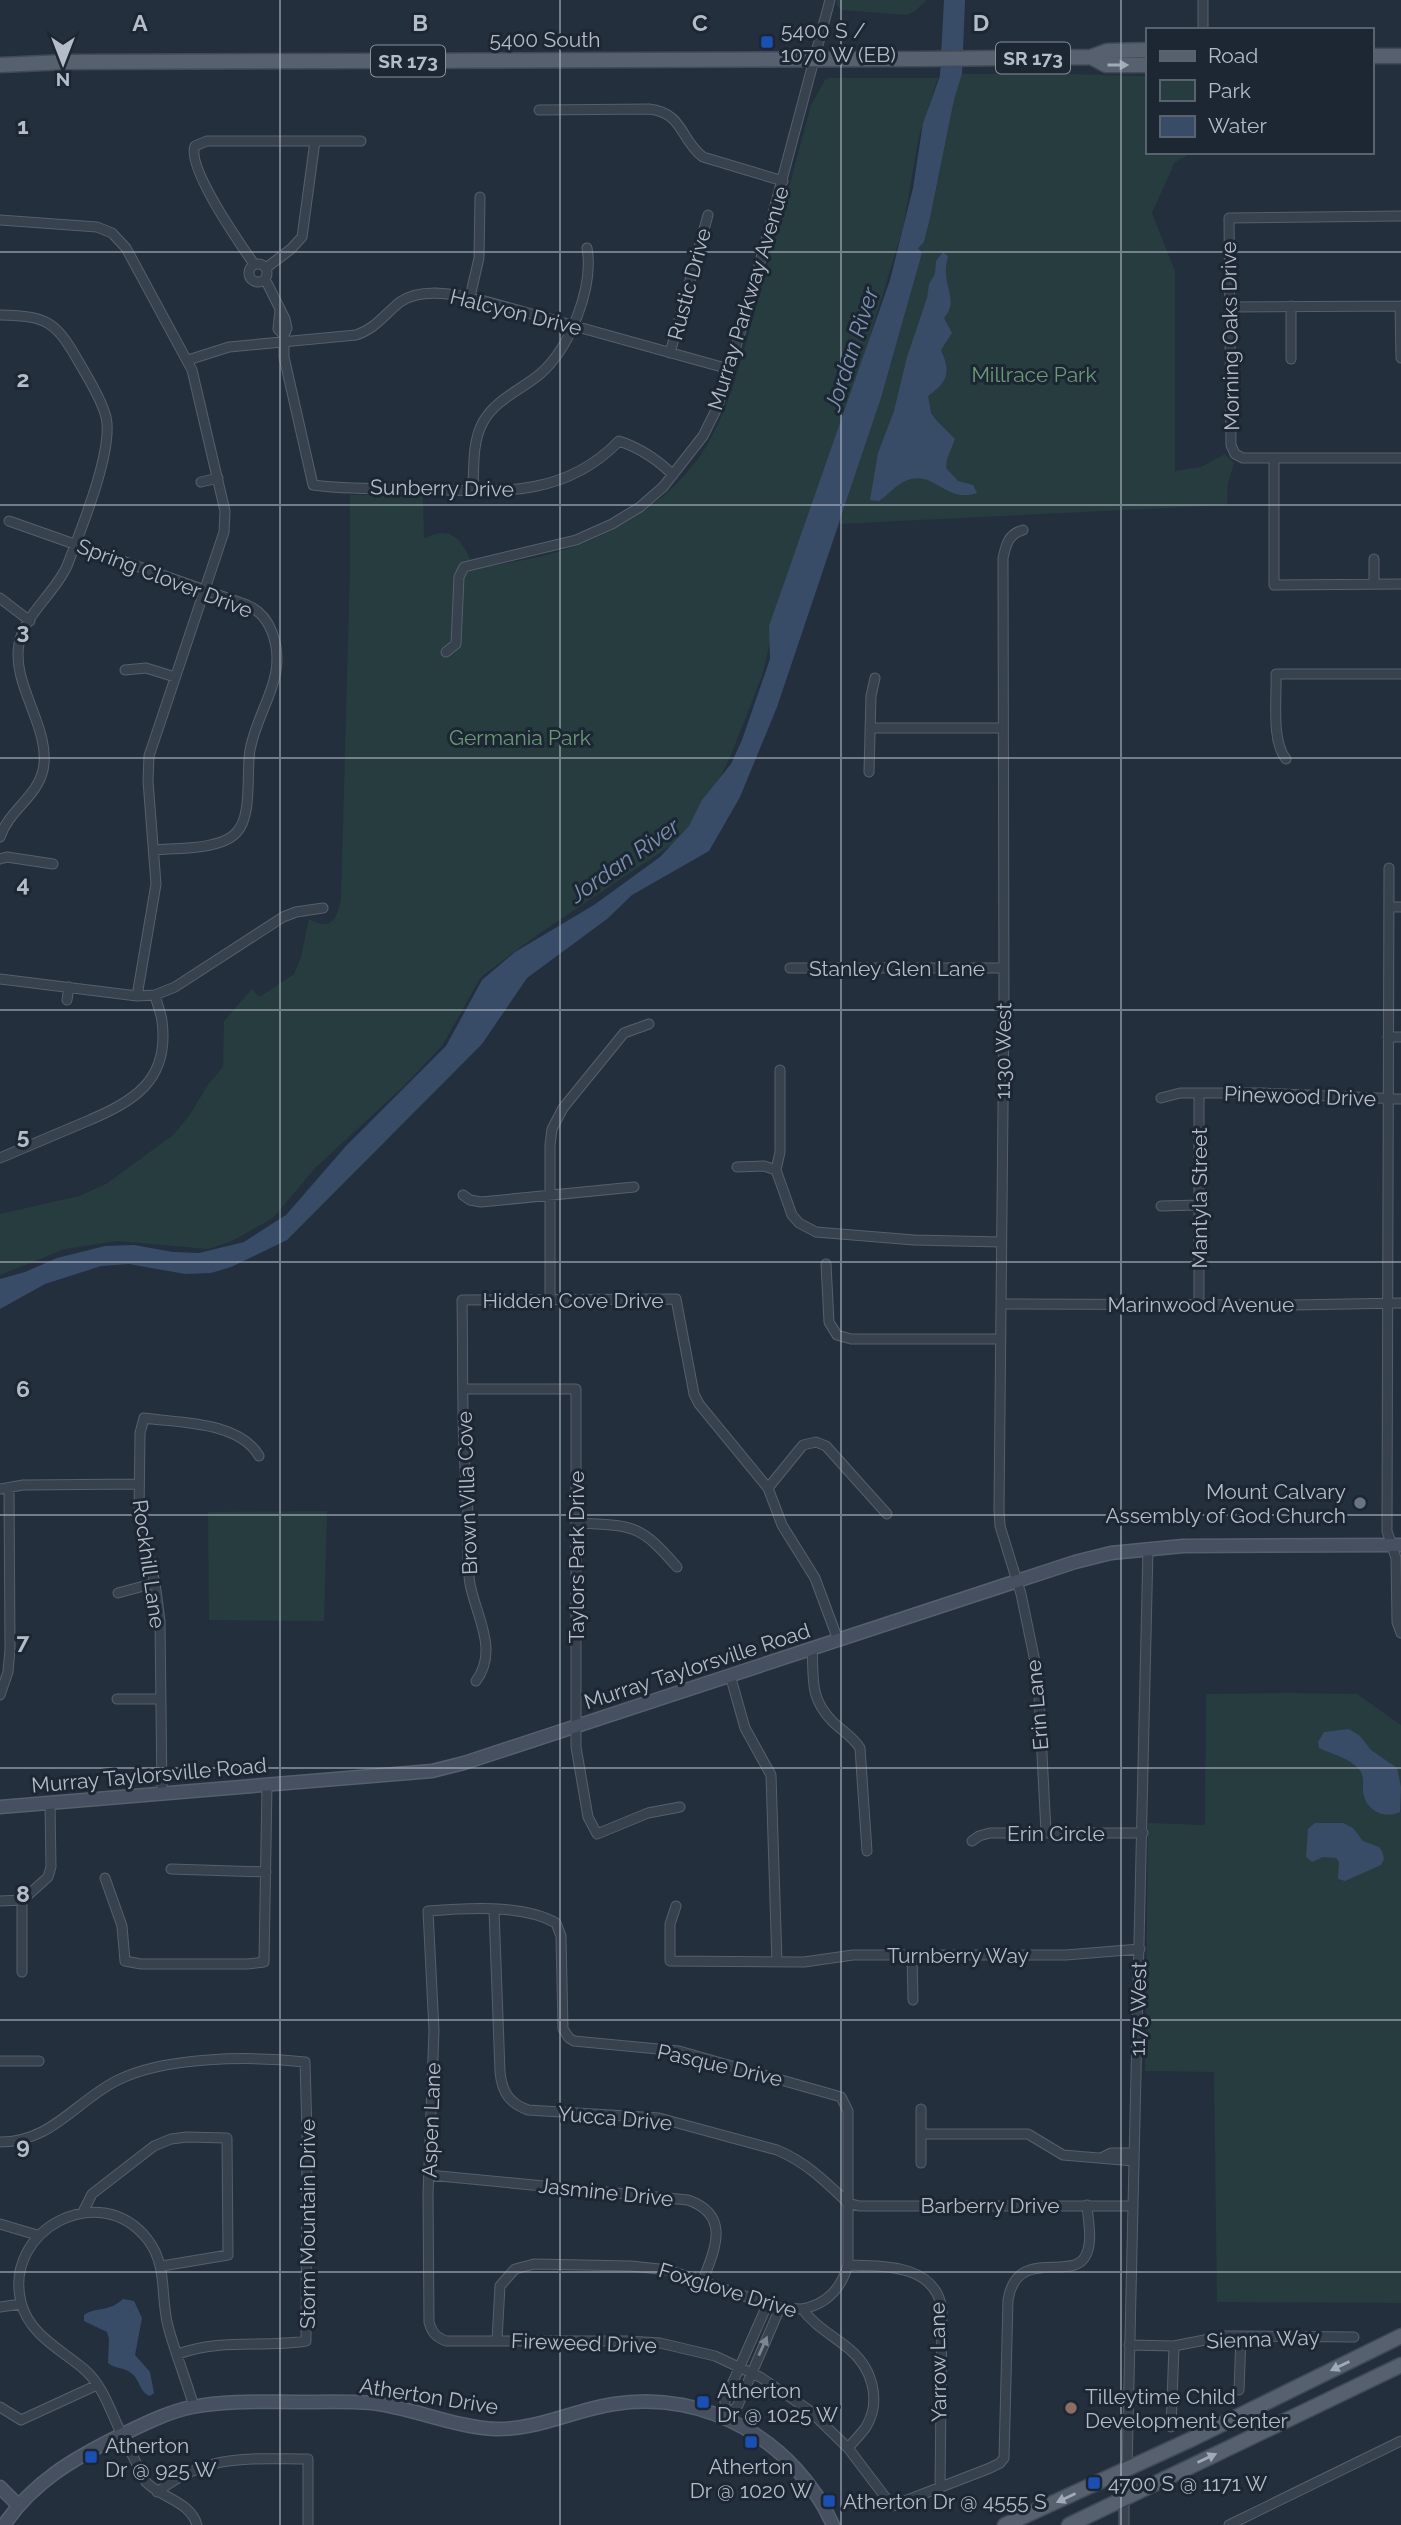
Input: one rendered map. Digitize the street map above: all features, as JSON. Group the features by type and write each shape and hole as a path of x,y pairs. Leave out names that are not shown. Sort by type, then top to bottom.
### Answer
{"main road":[{"name":"5400 South","path":"0,65 66,62 924,60 1091,57 1107,51 1146,50"},
{"path":"1373,56 1401,55"},
{"name":"5400 South","path":"1091,57 1106,65 1146,65"},
{"path":"1005,2525 1401,2336"},
{"path":"1069,2525 1401,2365"}],"street":[{"name":"Murray Parkway Avenue","path":"446,652 456,644 459,577 464,567 576,540 612,524 640,507 673,475 694,450 711,422 783,181 830,0"},
{"path":"1203,0 1203,28"},
{"path":"539,110 661,111 676,120 695,151 703,157 783,181"},
{"path":"266,268 302,237 315,141"},
{"path":"254,264 216,206 194,159 193,149 198,143 361,141"},
{"path":"470,298 479,258 480,197"},
{"name":"Rustic Drive","path":"670,353 708,215"},
{"name":"Morning Oaks Drive","path":"1401,216 1229,218 1232,447 1235,454 1243,458 1401,458"},
{"path":"0,220 81,224 105,229 112,233 129,253 196,379 226,517 205,590 148,762 155,889 137,996"},
{"path":"473,490 476,443 482,424 496,405 539,375 566,343 589,273 587,248"},
{"path":"265,279 257,282 251,279 248,270 254,264 261,264 266,268 265,279 287,328 284,339"},
{"name":"Halcyon Drive","path":"188,360 229,347 284,339 349,337 378,323 399,303 410,297 441,294 470,298 729,369"},
{"path":"1291,306 1291,359"},
{"path":"1231,307 1401,306 1401,358"},
{"path":"0,315 37,318 49,321 55,327 72,351 105,414 108,435 106,449 75,544 59,581 30,621 19,644 19,663 43,747 43,767 36,787 8,818 0,837"},
{"name":"Sunberry Drive","path":"284,339 284,357 313,485 512,491 554,482 585,469 619,442 650,456 673,475"},
{"path":"1273,458 1274,585 1401,584"},
{"path":"201,482 218,478"},
{"name":"Spring Clover Drive","path":"9,521 252,607 263,615 275,640 278,669 252,741 246,814 240,829 219,844 154,850"},
{"name":"1130 West","path":"1016,1579 999,1518 1004,968 1003,558 1011,536 1023,530"},
{"path":"1374,559 1374,584"},
{"path":"0,598 30,621"},
{"path":"125,670 146,668 175,677"},
{"path":"1286,759 1279,751 1277,738 1276,674 1401,674"},
{"path":"869,772 870,696 875,678"},
{"path":"870,728 1003,728"},
{"path":"0,859 53,864"},
{"path":"1389,868 1387,1531 1397,1545 1397,1625 1401,1633"},
{"path":"1389,906 1401,906"},
{"path":"0,979 137,996 155,995 175,987 282,917 323,908"},
{"name":"Stanley Glen Lane","path":"790,968 1004,968"},
{"path":"67,1000 69,987"},
{"path":"0,1158 120,1107 139,1093 152,1077 161,1053 162,1025 155,995"},
{"path":"550,1299 552,1129 563,1108 624,1033 649,1024"},
{"path":"1388,1037 1401,1037"},
{"path":"780,1070 780,1153 776,1170 795,1219 810,1230 835,1235 1002,1242"},
{"name":"Pinewood Drive","path":"1161,1097 1180,1093 1261,1093 1401,1099"},
{"name":"Mantyla Street","path":"1199,1093 1199,1304"},
{"path":"737,1167 764,1166 776,1170"},
{"path":"463,1195 470,1200 481,1202 634,1187"},
{"path":"1161,1206 1199,1205"},
{"path":"826,1264 829,1322 836,1335 851,1339 1000,1339"},
{"name":"Hidden Cove Drive","path":"462,1300 676,1299 694,1394 699,1404 768,1488 782,1525 815,1578 838,1640"},
{"name":"Brown Villa Cove","path":"462,1300 468,1572 481,1620 487,1658 484,1671 476,1681"},
{"name":"Marinwood Avenue","path":"1001,1304 1401,1303"},
{"name":"Taylors Park Drive","path":"464,1389 576,1389 576,1747 588,1817 597,1834 648,1813 680,1807"},
{"name":"Rockhill Lane","path":"162,1793 160,1621 155,1583 139,1515 140,1433 144,1418 195,1422 210,1426 244,1440 254,1447 259,1456"},
{"path":"768,1488 803,1445 816,1442 826,1446 887,1514"},
{"path":"0,1695 8,1672 5,1621 5,1488 23,1485 138,1485"},
{"path":"576,1523 620,1525 638,1530 650,1537 677,1567"},
{"name":"Murray Taylorsville Road","path":"0,1807 432,1771 464,1763 1016,1579 1087,1559 1148,1548 1184,1546 1397,1545"},
{"name":"1175 West","path":"1127,2469 1148,1548"},
{"name":"Erin Lane","path":"1016,1579 1038,1676 1046,1832"},
{"path":"118,1593 155,1583"},
{"path":"812,1648 815,1698 821,1709 853,1737 860,1748 867,1851"},
{"path":"730,1675 745,1728 771,1775 777,1962"},
{"path":"117,1699 160,1699"},
{"path":"105,1878 122,1926 125,1961 141,1964 264,1962 267,1785"},
{"path":"0,1901 22,1900 45,1881 50,1872 50,1803"},
{"name":"Erin Circle","path":"972,1841 990,1833 1143,1833"},
{"path":"171,1869 266,1871"},
{"path":"22,1900 22,1972"},
{"name":"Turnberry Way","path":"676,1906 670,1924 670,1961 804,1962 853,1955 1066,1955 1140,1949"},
{"name":"Yucca Drive","path":"495,1910 500,2072 503,2090 512,2102 528,2110 670,2120 777,2150 815,2171 848,2203"},
{"name":"Pasque Drive","path":"428,1912 512,1910 540,1916 556,1923 560,1929 563,2024 565,2034 574,2042 679,2051 841,2097 848,2110 848,2203"},
{"name":"Aspen Lane","path":"428,1912 434,2030 429,2175 431,2329"},
{"path":"912,1955 913,2000"},
{"path":"0,2060 39,2061"},
{"name":"Storm Mountain Drive","path":"0,2142 23,2140 42,2133 104,2088 146,2069 203,2060 288,2060 305,2063 306,2341 212,2344 178,2354"},
{"path":"921,2109 921,2163"},
{"path":"921,2134 1028,2134 1063,2155 1103,2157 1111,2160 1134,2157"},
{"path":"83,2212 92,2194 154,2146 171,2139 187,2137 227,2138 228,2255 162,2266"},
{"name":"Jasmine Drive","path":"429,2175 697,2203 712,2217 717,2235 715,2251 703,2280"},
{"path":"802,2309 824,2301 844,2278 848,2265 848,2203"},
{"name":"Barberry Drive","path":"848,2203 859,2206 1133,2206"},
{"path":"940,2488 995,2466 1004,2458 1008,2300 1011,2287 1021,2275 1035,2267 1076,2264 1084,2259 1089,2244 1087,2205"},
{"path":"194,2407 165,2310 162,2266 148,2240 133,2226 104,2213 83,2212 59,2220 37,2235 22,2270 21,2304 39,2334 86,2371 97,2385 146,2482 157,2492 187,2509 197,2525"},
{"path":"0,2224 37,2235"},
{"name":"Foxglove Drive","path":"497,2340 500,2286 509,2273 526,2265 652,2267 703,2280 780,2308 802,2309 811,2321 861,2360 871,2379 874,2392 870,2417 865,2428 848,2448"},
{"name":"Yarrow Lane","path":"848,2265 916,2273 932,2284 938,2294 942,2309 940,2488"},
{"path":"725,2418 725,2400 768,2303"},
{"path":"0,2307 21,2304"},
{"path":"725,2418 738,2405 780,2308"},
{"name":"Fireweed Drive","path":"431,2329 436,2336 446,2341 628,2341 660,2343 697,2351 752,2372 780,2388 809,2410 848,2448 892,2506 940,2488"},
{"name":"Sienna Way","path":"1129,2345 1174,2346 1215,2337 1354,2337"},
{"path":"1239,2389 1241,2337"},
{"path":"1171,2427 1174,2346"},
{"path":"0,2407 21,2420 97,2385"},
{"name":"Atherton Drive","path":"4,2525 18,2505 58,2469 122,2435 176,2411 194,2407 231,2402 372,2403 461,2425 499,2429 547,2423 595,2408 630,2402 676,2405 725,2418 753,2431 789,2460 813,2489 833,2525"},
{"path":"1229,2525 1401,2441"},
{"path":"157,2492 173,2480 205,2464 221,2460 308,2459 308,2525"},
{"path":"0,2487 18,2505"},
{"path":"1124,2498 1124,2525"}],"green space":[{"path":"837,0 927,0 907,15 842,10 837,6"},
{"name":"Millrace Park","path":"962,74 1146,76 1146,154 1190,154 1175,162 1152,213 1175,271 1175,471 1201,467 1225,454 1234,463 1228,483 1227,505 839,524 881,398 922,253 917,248 924,242 930,218 954,100"},
{"name":"Germania Park","path":"938,78 919,136 903,228 849,405 784,583 762,676 731,755 694,830 540,933 481,977 442,1046 404,1086 315,1168 273,1218 232,1241 208,1249 117,1241 65,1249 0,1275 0,1214 79,1196 106,1184 173,1135 223,1067 224,1021 252,989 261,996 294,974 301,957 309,919 317,923 328,923 338,912 341,898 350,495 423,495 424,538 441,533 453,536 463,545 474,569 549,554 594,539 634,518 671,489 701,455 726,406 742,358 811,105 825,80"},
{"path":"327,1511 324,1621 209,1620 208,1512"},
{"path":"1206,1694 1357,1694 1401,1725 1401,2303 1217,2302 1214,2072 1145,2071 1148,1823 1205,1825"}],"water":[{"path":"944,0 965,0 962,74 924,242 918,248 922,253 881,398 777,707 740,797 709,851 632,895 607,919 527,978 482,1044 287,1240 231,1267 211,1273 185,1274 129,1264 101,1266 45,1284 0,1309 0,1279 57,1258 105,1246 134,1245 173,1252 199,1253 244,1242 286,1215 346,1146 446,1046 482,980 515,952 594,905 660,857 689,826 702,800 731,764 742,740 770,659 769,626 890,280 913,188 923,123 940,76"},
{"path":"943,252 948,256 946,272 951,302 944,318 952,333 941,350 946,364 946,376 940,386 928,396 931,413 955,439 946,468 958,481 973,485 977,493 956,494 932,482 915,478 905,481 879,501 870,500 878,453 894,411 907,357 927,298 929,284 935,274 936,261"},
{"path":"1349,1729 1360,1736 1371,1750 1397,1768 1401,1787 1400,1812 1389,1815 1373,1810 1366,1802 1359,1769 1345,1759 1319,1748 1318,1742 1324,1732"},
{"path":"1315,1823 1343,1823 1353,1828 1363,1841 1379,1847 1384,1859 1381,1865 1345,1881 1338,1879 1339,1862 1336,1858 1323,1857 1312,1862 1306,1857 1308,1829"},
{"path":"123,2299 134,2301 142,2318 135,2355 150,2372 154,2393 150,2396 131,2373 108,2363 107,2332 84,2321 84,2315 112,2306"}],"place":[{"name":"5400 S / 1070 W (EB)","path":"767,42"},
{"name":"Mount Calvary Assembly of God Church","path":"1360,1503"},
{"name":"Atherton Dr @ 1025 W","path":"703,2402"},
{"name":"Tilleytime Child Development Center","path":"1071,2408"},
{"name":"Atherton Dr @ 1020 W","path":"751,2442"},
{"name":"Atherton Dr @ 925 W","path":"91,2457"},
{"name":"4700 S @ 1171 W","path":"1094,2483"},
{"name":"Atherton Dr @ 4555 S","path":"829,2501"}],"water label":[{"name":"Jordan River","path":"851,349"},
{"name":"Jordan River","path":"624,860"}]}
